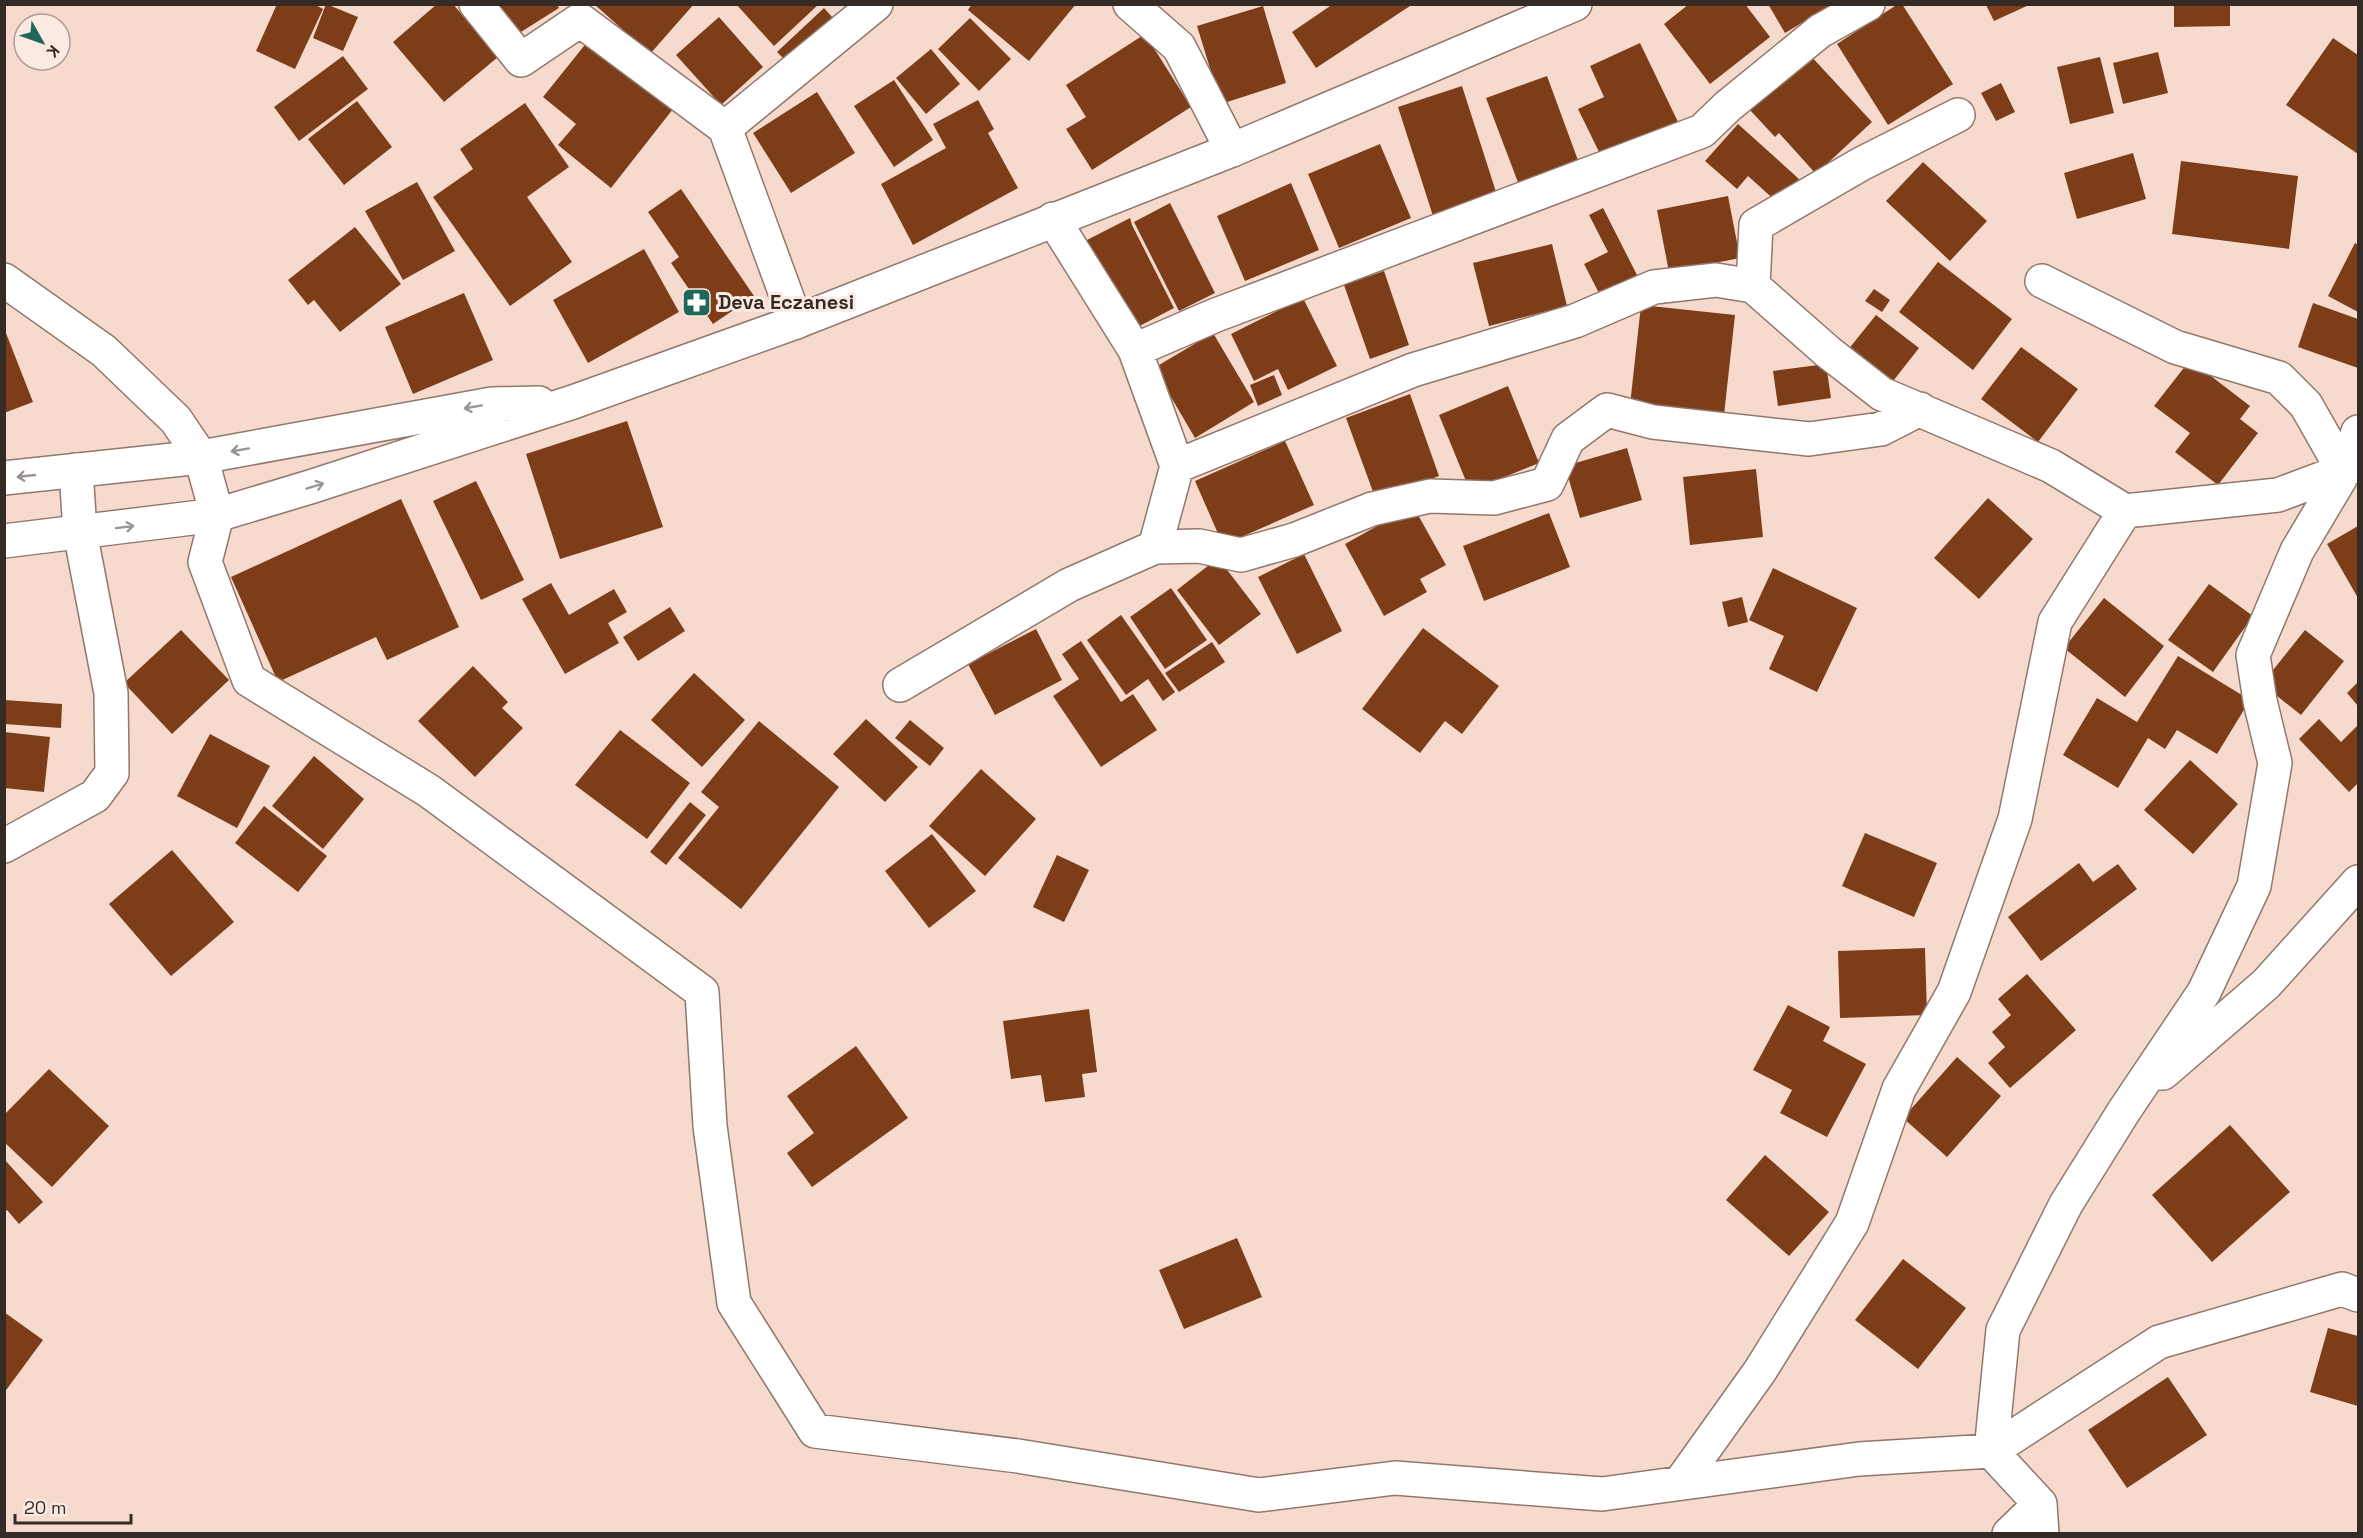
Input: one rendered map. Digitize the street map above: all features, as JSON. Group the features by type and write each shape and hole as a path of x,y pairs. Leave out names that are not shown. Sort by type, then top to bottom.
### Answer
{"street":[{"path":"476,4 520,60 582,12 725,128 796,322"},
{"path":"725,128 876,4"},
{"path":"1130,4 1179,47 1232,150"},
{"path":"4,541 217,515 573,402 796,322 1232,150 1575,4"},
{"path":"1135,350 1216,315 1702,131 1728,106 1820,31 1868,4"},
{"path":"1753,286 1756,225 1861,164 1958,115"},
{"path":"1053,219 1135,350 1177,466 1155,547"},
{"path":"1177,466 1413,370 1575,321 1654,287 1716,279 1753,286 1828,352 1882,394 2051,466 2125,511 2278,495 2351,469"},
{"path":"4,280 104,351 176,420 201,458 217,515 205,562 249,680 429,790 702,992 710,1126 735,1303 815,1431 1018,1456 1259,1495 1395,1478 1602,1494 1860,1459 1991,1451 2159,1341 2342,1289 2358,1295"},
{"path":"2042,281 2175,347 2279,378 2306,405 2351,469"},
{"path":"4,478 201,458 492,404 573,402"},
{"path":"900,685 1069,585 1155,547 1199,546 1241,555 1294,540 1372,509 1430,496 1494,498 1547,483 1568,439 1607,410 1653,422 1809,439 1881,429 1920,409"},
{"path":"2010,1533 2041,1519 1991,1451 2003,1330 2066,1203 2204,992 2254,886 2274,763 2260,701 2253,655 2297,551 2351,469 2358,432"},
{"path":"4,846 95,796 112,773 111,693 80,532 76,470"},
{"path":"1680,1484 1760,1371 1852,1223 1899,1089 1954,992 2015,819 2055,622 2125,511"},
{"path":"2132,1100 2266,984 2358,882"}],"building":[{"path":"277,4 314,4 323,9 295,69 256,51"},
{"path":"326,4 358,17 343,51 313,38"},
{"path":"437,4 453,4 498,57 444,102 393,42"},
{"path":"493,4 557,4 559,8 513,37"},
{"path":"594,4 694,4 650,54"},
{"path":"736,4 819,4 774,46"},
{"path":"972,4 1076,4 1029,61 968,10"},
{"path":"1333,4 1413,4 1316,68 1292,32"},
{"path":"1689,4 1745,4 1770,37 1710,84 1664,24"},
{"path":"1768,4 1833,4 1785,33"},
{"path":"1898,4 1902,4 1953,84 1888,125 1837,44"},
{"path":"2174,4 2230,4 2230,26 2174,27"},
{"path":"1986,5 2029,5 1994,21"},
{"path":"1263,6 1286,83 1221,104 1197,26"},
{"path":"824,8 833,18 787,62 777,52"},
{"path":"719,17 763,67 721,105 676,55"},
{"path":"970,18 1011,59 979,91 938,49"},
{"path":"1145,34 1191,107 1092,170 1066,129 1086,117 1066,85"},
{"path":"2333,38 2358,55 2358,154 2286,105"},
{"path":"588,41 673,109 611,188 558,145 576,124 543,97"},
{"path":"1640,43 1679,124 1603,160 1578,109 1604,97 1590,66"},
{"path":"931,49 960,84 926,114 896,78"},
{"path":"2158,52 2168,93 2123,104 2113,63"},
{"path":"1809,54 1872,122 1816,174 1779,133 1775,137 1750,110"},
{"path":"343,56 368,89 299,141 274,107"},
{"path":"2100,57 2114,113 2070,124 2057,67"},
{"path":"1547,76 1579,163 1519,185 1486,98"},
{"path":"894,80 933,140 894,167 854,106"},
{"path":"2001,83 2015,112 1996,121 1981,93"},
{"path":"1462,86 1497,195 1433,216 1398,107"},
{"path":"817,92 855,153 791,193 753,133"},
{"path":"978,100 994,129 988,133 1018,188 913,245 881,184 946,148 933,124"},
{"path":"357,101 392,147 344,185 308,139"},
{"path":"525,103 569,167 527,197 572,262 510,306 433,197 473,169 460,149"},
{"path":"1738,124 1799,179 1778,203 1748,176 1737,189 1705,161"},
{"path":"1380,144 1411,218 1339,248 1308,174"},
{"path":"2133,153 2146,199 2077,219 2064,173"},
{"path":"2181,161 2298,176 2289,249 2172,234"},
{"path":"1923,162 1987,221 1950,261 1886,201"},
{"path":"417,182 455,251 403,280 365,211"},
{"path":"1291,183 1319,250 1245,281 1217,216"},
{"path":"681,189 754,296 713,324 671,263 679,257 648,212"},
{"path":"1728,196 1740,258 1669,272 1657,210"},
{"path":"1170,203 1215,293 1179,311 1134,222"},
{"path":"1603,208 1637,275 1599,293 1584,264 1608,252 1589,215"},
{"path":"1130,218 1174,308 1130,331 1085,241"},
{"path":"355,227 401,284 340,332 314,300 308,305 288,280"},
{"path":"2355,243 2358,245 2358,312 2328,296"},
{"path":"1552,244 1567,306 1489,326 1473,263"},
{"path":"644,249 679,312 588,363 553,300"},
{"path":"1938,262 2012,319 1973,370 1899,312"},
{"path":"1384,271 1409,345 1370,359 1344,285"},
{"path":"1874,289 1890,300 1882,312 1865,301"},
{"path":"464,293 493,360 413,394 385,327"},
{"path":"1303,298 1337,366 1288,390 1278,369 1254,381 1231,334"},
{"path":"2313,303 2358,319 2358,368 2298,347"},
{"path":"1641,305 1735,315 1724,415 1630,405"},
{"path":"1876,315 1919,348 1890,385 1847,351"},
{"path":"4,328 33,402 4,413"},
{"path":"1213,333 1254,402 1195,438 1154,368"},
{"path":"2021,347 2078,389 2038,442 1981,399"},
{"path":"2190,360 2250,406 2240,419 2258,433 2218,485 2175,452 2190,433 2154,406"},
{"path":"1826,364 1831,398 1778,406 1773,371"},
{"path":"1274,375 1282,395 1258,406 1250,385"},
{"path":"1508,386 1539,463 1470,491 1439,415"},
{"path":"1410,394 1439,476 1376,500 1346,418"},
{"path":"627,421 663,527 560,559 526,454"},
{"path":"1285,441 1314,505 1223,545 1195,481"},
{"path":"1627,448 1642,500 1580,518 1565,466"},
{"path":"1756,469 1763,537 1690,545 1683,477"},
{"path":"476,481 524,580 481,600 433,501"},
{"path":"1988,498 2033,539 1979,599 1934,558"},
{"path":"401,499 459,627 387,660 376,637 278,682 231,577"},
{"path":"1413,506 1446,565 1420,579 1427,592 1384,616 1345,544"},
{"path":"1549,513 1570,567 1484,601 1463,546"},
{"path":"2358,526 2358,598 2327,544"},
{"path":"1304,554 1342,631 1297,654 1258,577"},
{"path":"1218,558 1261,614 1219,645 1177,590"},
{"path":"1773,568 1857,608 1817,692 1769,669 1784,636 1749,620"},
{"path":"551,583 569,615 614,589 627,612 608,623 619,643 565,674 522,599"},
{"path":"2209,584 2253,616 2213,672 2168,640"},
{"path":"1171,588 1207,640 1165,669 1130,617"},
{"path":"1742,597 1748,622 1728,627 1722,602"},
{"path":"2104,598 2164,646 2125,697 2064,648"},
{"path":"670,607 685,631 638,661 623,637"},
{"path":"1121,615 1175,692 1163,701 1148,679 1126,695 1087,640"},
{"path":"1423,628 1499,686 1462,734 1445,721 1420,753 1362,709"},
{"path":"1036,629 1062,680 995,715 968,664"},
{"path":"181,630 229,680 172,734 124,683"},
{"path":"2305,630 2344,661 2301,715 2262,684"},
{"path":"1081,641 1121,702 1133,694 1157,730 1101,767 1053,696 1079,679 1062,654"},
{"path":"1212,642 1225,662 1179,692 1165,673"},
{"path":"2178,656 2250,700 2217,754 2177,730 2165,749 2148,738 2118,788 2063,755 2097,698 2137,722"},
{"path":"473,666 508,702 502,708 523,728 475,777 418,721"},
{"path":"694,673 745,720 702,767 651,720"},
{"path":"2358,682 2358,706 2347,693"},
{"path":"4,700 62,704 61,728 4,724"},
{"path":"866,719 918,767 885,802 833,754"},
{"path":"2319,719 2341,742 2358,725 2358,783 2349,792 2299,739"},
{"path":"910,720 944,748 930,766 895,738"},
{"path":"759,721 839,787 741,909 678,858 719,807 701,792"},
{"path":"620,730 690,783 647,839 575,785"},
{"path":"4,732 50,737 44,792 4,788"},
{"path":"210,734 270,766 237,828 177,796"},
{"path":"314,756 364,799 323,849 272,806"},
{"path":"2190,760 2238,804 2193,854 2144,810"},
{"path":"981,769 1036,819 985,876 929,826"},
{"path":"690,802 706,815 666,865 650,852"},
{"path":"264,806 327,856 298,892 235,843"},
{"path":"1865,833 1937,863 1914,917 1842,886"},
{"path":"932,834 976,891 929,928 885,871"},
{"path":"172,850 234,922 171,976 109,904"},
{"path":"1057,855 1089,870 1064,922 1033,907"},
{"path":"2079,863 2093,882 2118,864 2137,889 2041,961 2008,917"},
{"path":"1925,948 1927,1015 1840,1018 1838,951"},
{"path":"2027,974 2076,1030 2010,1088 1988,1063 2005,1047 1992,1032 2011,1015 1998,999"},
{"path":"1788,1005 1830,1027 1823,1041 1866,1064 1827,1137 1780,1113 1792,1090 1753,1070"},
{"path":"1089,1009 1097,1072 1082,1074 1085,1097 1045,1102 1041,1075 1011,1079 1003,1021"},
{"path":"856,1046 908,1118 812,1187 787,1153 814,1133 787,1096"},
{"path":"1957,1057 2001,1096 1947,1157 1903,1118"},
{"path":"49,1069 109,1126 52,1187 4,1142 4,1115"},
{"path":"2230,1125 2290,1192 2212,1262 2152,1195"},
{"path":"1765,1155 1829,1212 1789,1256 1726,1200"},
{"path":"4,1159 43,1202 19,1224 7,1210 4,1212"},
{"path":"1237,1238 1262,1297 1184,1329 1159,1270"},
{"path":"1903,1259 1966,1308 1918,1369 1855,1320"},
{"path":"4,1312 43,1340 4,1393"},
{"path":"2328,1328 2358,1336 2358,1406 2310,1392"},
{"path":"2168,1377 2207,1435 2127,1488 2088,1430"}],"place":[{"name":"Deva Eczanesi","path":"697,302"}]}
